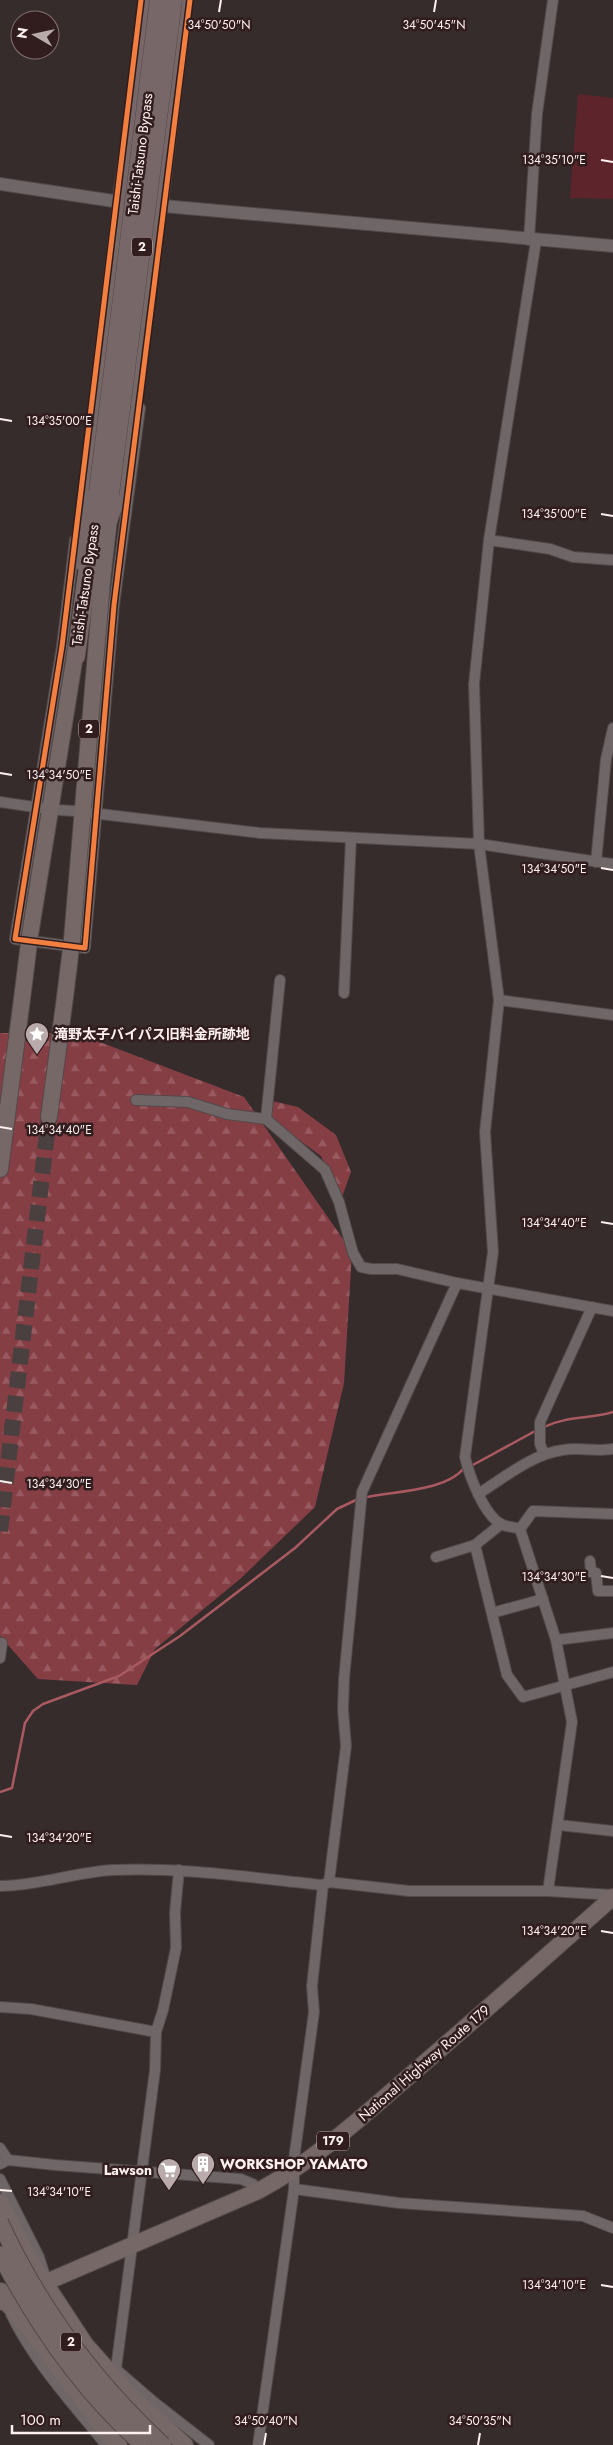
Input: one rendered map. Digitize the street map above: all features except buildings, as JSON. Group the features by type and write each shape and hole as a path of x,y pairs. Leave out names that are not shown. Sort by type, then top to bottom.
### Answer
{"highway":[{"path":"104,493 106,334 117,202 144,37 148,0"},
{"name":"Taishi-Tatsuno Bypass","path":"49,1117 72,940 102,580 109,519 104,493 158,0"},
{"name":"Taishi-Tatsuno Bypass","path":"0,1169 30,935 104,493 173,0"},
{"path":"104,493 141,338 162,206 184,0"},
{"name":"National Highway Route 179","path":"1,2297 47,2283 258,2191 295,2170 362,2117 525,1976 613,1896"},
{"path":"0,2202 30,2260 47,2283 68,2320 85,2344 132,2398 185,2445"},
{"name":"2","path":"0,2222 30,2281 79,2353 104,2386 163,2445"},
{"name":"2","path":"0,2254 41,2325 66,2360 92,2392 143,2445"},
{"path":"1,2297 26,2324 107,2433 119,2445"}],"street":[{"path":"140,0 62,646 39,808 16,939 84,948 94,813 114,605 162,206 190,0"},
{"path":"520,1528 500,1524 471,1482 465,1457 493,1252 485,1132 499,1000 479,844 474,684 489,540 533,240 537,114 553,0"},
{"path":"0,184 117,202 613,246"},
{"path":"489,540 550,549 573,557 613,560"},
{"path":"596,862 606,759 613,728"},
{"path":"0,802 39,808"},
{"path":"58,810 76,811"},
{"path":"94,813 260,833 479,844 613,864"},
{"path":"344,993 351,838"},
{"path":"266,1119 280,980"},
{"path":"499,1000 613,1015"},
{"path":"136,1100 188,1102 227,1114 266,1119 325,1170 339,1202 353,1253 361,1267 397,1269 457,1283 613,1311"},
{"path":"258,2445 294,2189 294,2159 314,2012 312,1986 346,1746 343,1710 344,1679 362,1492 457,1283"},
{"path":"544,1454 540,1444 540,1422 592,1307"},
{"path":"478,1494 544,1454 562,1450 603,1451 613,1449"},
{"path":"520,1528 533,1511 613,1514"},
{"path":"436,1557 476,1545 500,1524"},
{"path":"520,1528 556,1640 572,1722 559,1825 548,1891"},
{"path":"476,1545 507,1675 523,1697 613,1672"},
{"path":"590,1561 591,1572 596,1573 598,1591 613,1591"},
{"path":"492,1613 543,1599"},
{"path":"556,1640 613,1633"},
{"path":"0,1658 1,1643"},
{"path":"559,1825 613,1831"},
{"path":"116,2369 155,2070 156,2032 163,2010 176,1948 175,1912 179,1870"},
{"path":"0,1886 92,1871 179,1870 409,1891 548,1891 613,1896"},
{"path":"0,2007 30,2009 156,2032"},
{"path":"0,2148 4,2162 241,2179 253,2184 258,2191"},
{"path":"0,2178 39,2256 47,2283"},
{"path":"294,2189 399,2203 583,2216 613,2228"},
{"path":"1,2297 18,2329 106,2445"},
{"path":"68,2320 116,2369 155,2403 209,2445"}],"green space":[{"path":"0,1033 76,1033 244,1097 352,1252 344,1383 315,1507 240,1579 155,1649 137,1685 38,1679 0,1636"},
{"path":"272,1101 298,1107 336,1135 351,1172 341,1200 321,1156 269,1118"}],"shaded area":[{"path":"578,94 613,98 613,199 570,198"}],"waterway":[{"path":"544,1427 570,1419 613,1412"},
{"path":"471,1466 537,1430"},
{"path":"363,1498 431,1486 444,1482 464,1468"},
{"path":"0,1792 12,1788 25,1723 33,1711 43,1704 119,1676 180,1636 295,1548 337,1509 358,1499"}],"tunnel":[{"path":"0,1531 49,1117"}],"cycle path":[{"path":"141,0 62,646 15,939 85,948 114,605 190,0"}],"place":[{"name":"滝野太子バイパス旧料金所跡地","path":"37,1055"},
{"name":"WORKSHOP YAMATO","path":"203,2185"},
{"name":"Lawson","path":"169,2191"}]}
